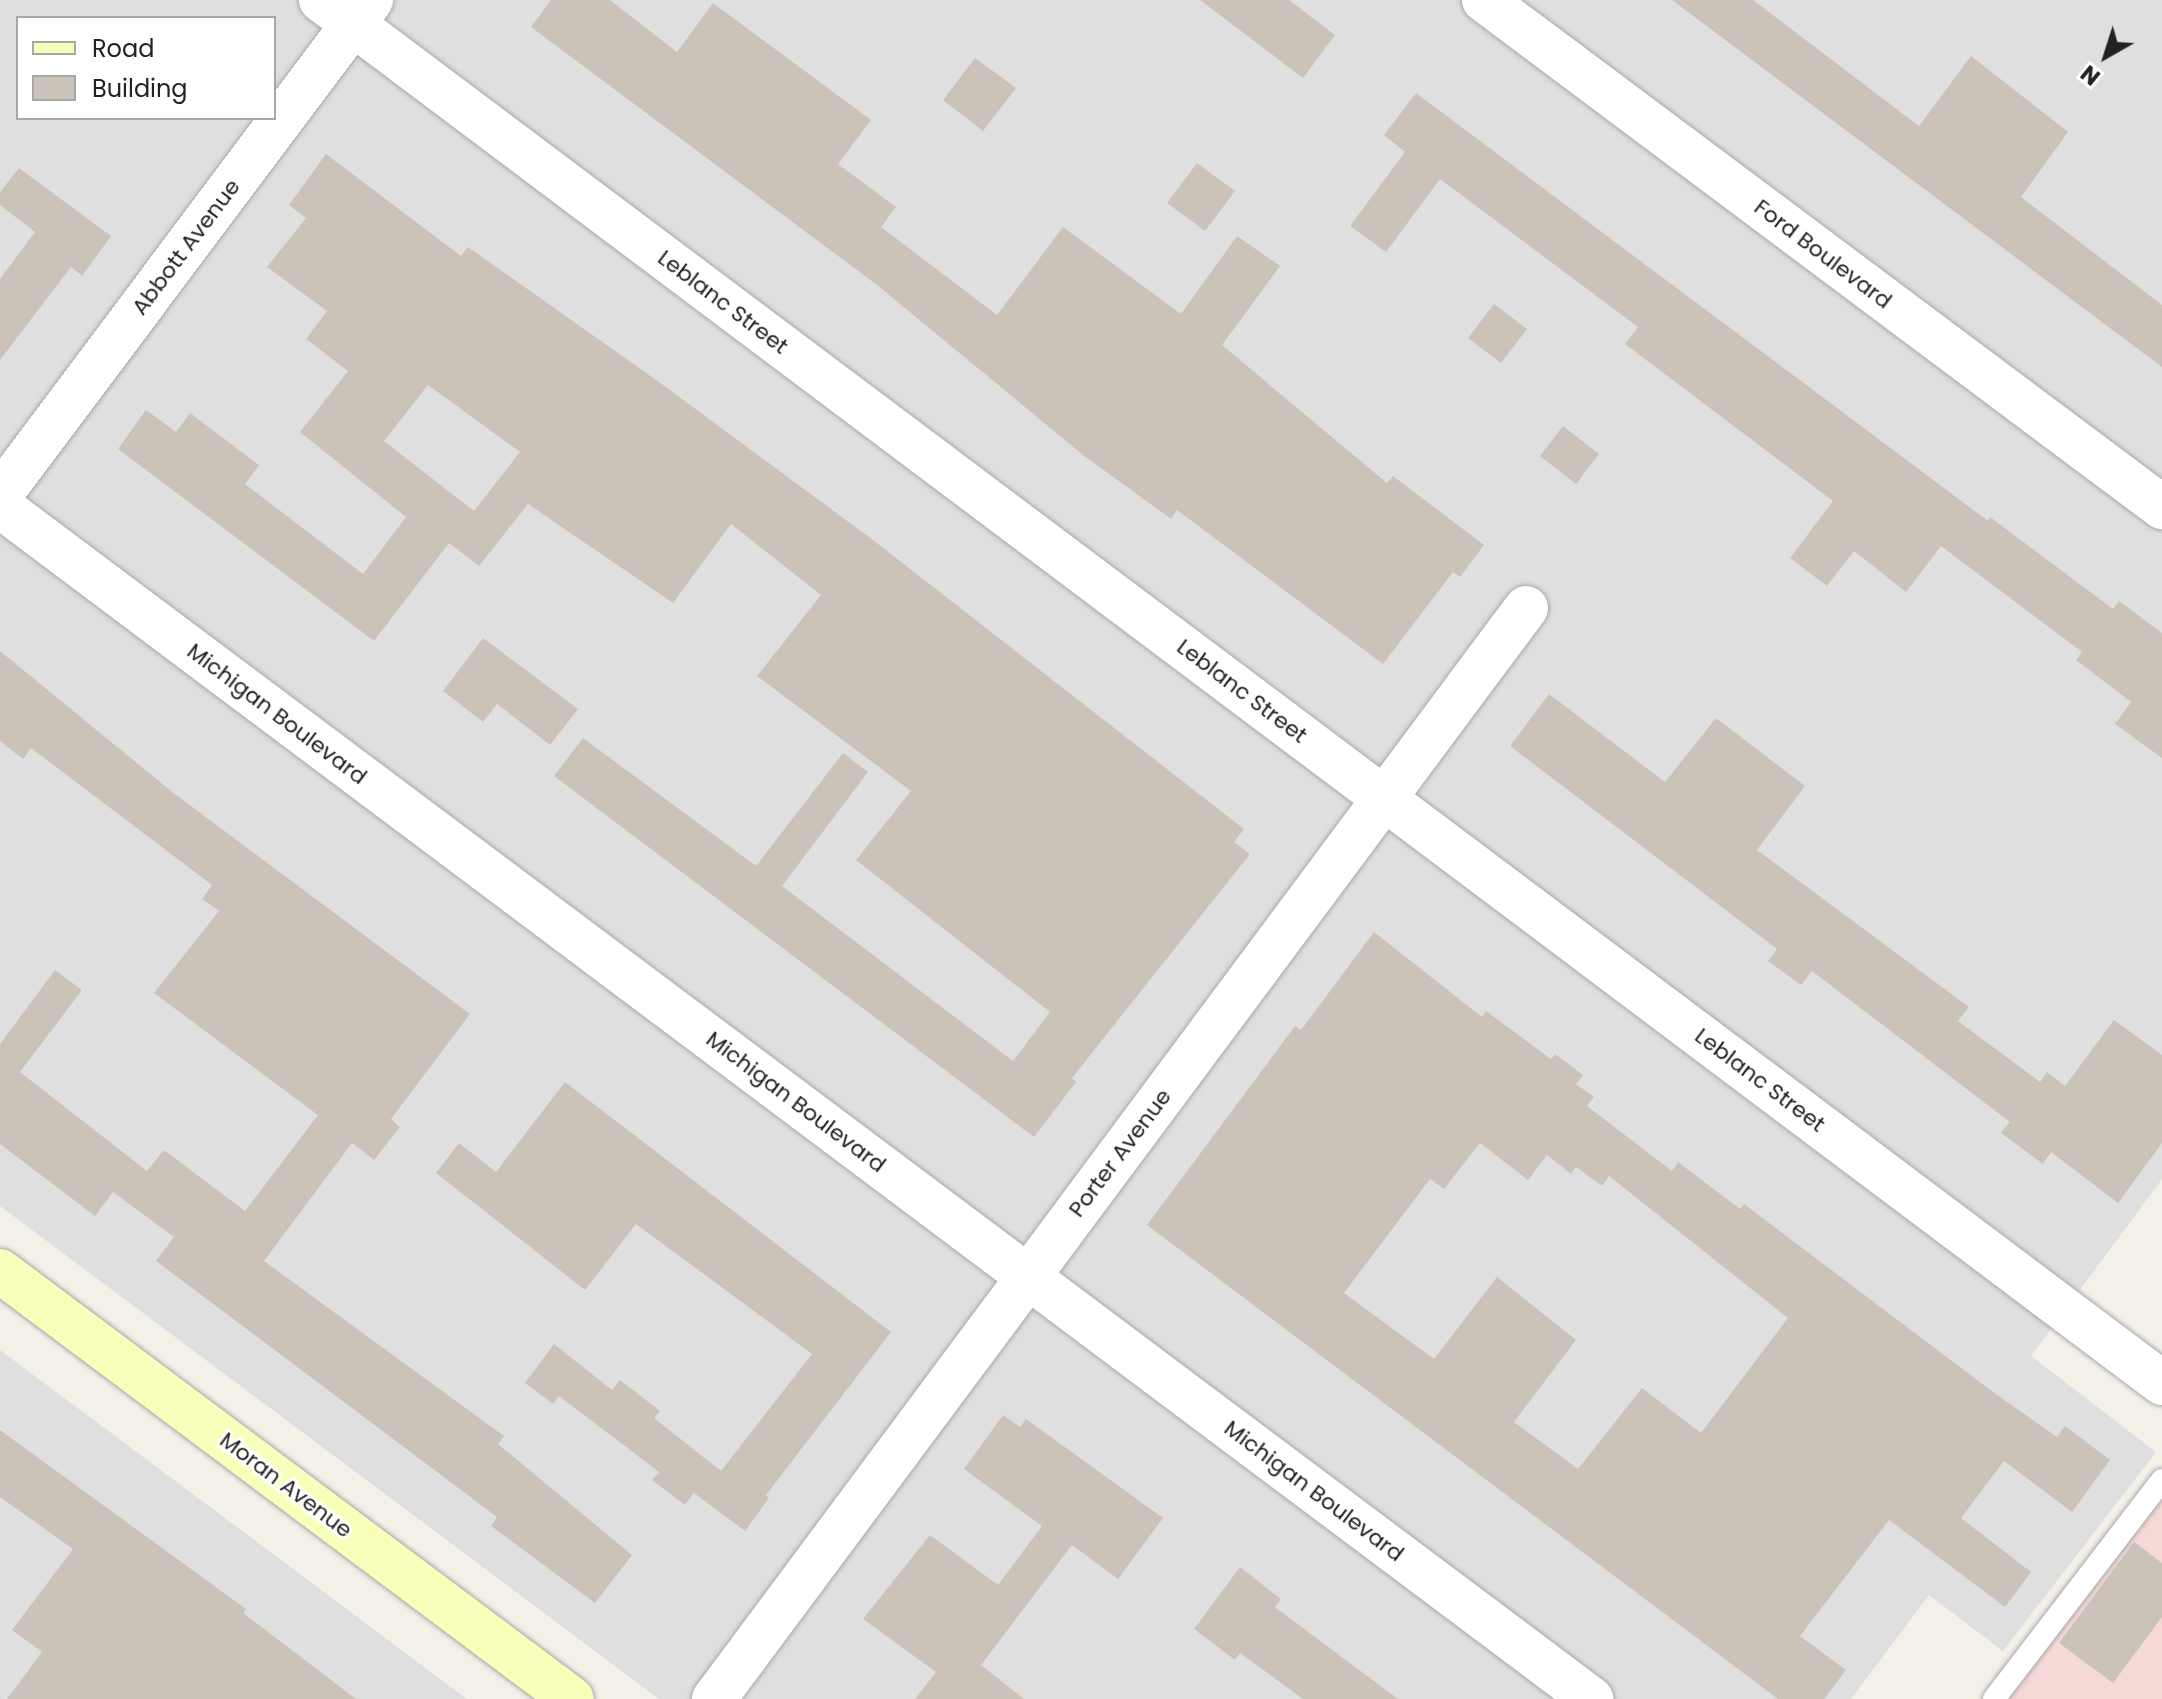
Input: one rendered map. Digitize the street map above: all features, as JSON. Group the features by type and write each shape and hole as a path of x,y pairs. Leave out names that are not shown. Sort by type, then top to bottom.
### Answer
{"street":[{"name":"Ford Boulevard","path":"1484,0 2162,507"},
{"name":"Abbott Avenue","path":"276,109 348,8"},
{"name":"Leblanc Street","path":"348,8 1385,798 2162,1383"},
{"name":"Abbott Avenue","path":"0,495 268,120"},
{"name":"Michigan Boulevard","path":"0,506 1591,1699"},
{"name":"Porter Avenue","path":"714,1699 1526,608"},
{"name":"Moran Avenue","path":"0,1271 572,1699"}],"lane":[{"path":"1994,1699 2162,1480"}],"shaded area":[{"path":"0,0 2162,0 2162,1179 2031,1356 2156,1452 2003,1651 1929,1595 1851,1699 659,1699 0,1206"},
{"path":"0,1350 467,1699 0,1699"},
{"path":"2162,1480 2162,1699 1994,1699"}],"building":[{"path":"551,0 610,0 677,52 713,3 871,120 838,164 896,207 881,227 997,315 1063,227 1181,314 1237,236 1280,266 1222,345 1387,483 1393,476 1484,545 1460,577 1453,572 1383,664 1177,510 1171,519 1083,455 877,285 531,27"},
{"path":"1200,0 1289,0 1335,35 1303,78"},
{"path":"1672,0 1753,0 1919,126 1971,56 2068,132 2021,197 2162,305 2162,367"},
{"path":"975,58 1016,88 983,131 943,100"},
{"path":"1416,93 1988,521 1990,517 2113,609 2119,601 2162,633 2162,758 2115,724 2131,702 2076,660 2082,652 1941,546 1906,592 1854,551 1827,586 1790,558 1833,501 1625,344 1638,327 1440,179 1386,252 1350,226 1405,152 1384,135"},
{"path":"326,154 461,256 468,247 659,382 873,540 1244,829 1234,842 1250,854 1072,1078 1076,1082 1034,1137 554,776 583,738 756,866 843,753 868,772 782,886 1013,1061 1050,1012 856,860 911,791 757,676 821,595 731,524 673,603 528,504 479,566 449,543 374,641 118,449 146,410 176,432 190,413 259,465 245,484 363,574 406,517 300,432 348,371 306,339 327,311 267,267 306,218 289,205","holes":["428,385 520,452 474,511 384,441"]},
{"path":"1197,163 1235,191 1205,231 1167,203"},
{"path":"19,168 111,236 82,276 71,267 0,360 0,279 35,232 0,205 0,192"},
{"path":"1494,304 1527,329 1501,363 1468,338"},
{"path":"1563,426 1599,454 1576,484 1540,456"},
{"path":"483,638 578,709 550,745 497,704 483,722 443,691"},
{"path":"0,651 171,791 470,1014 391,1119 400,1127 374,1160 352,1143 264,1261 504,1436 498,1444 632,1555 595,1603 491,1526 497,1517 156,1261 174,1237 113,1192 95,1216 0,1144 0,1044 55,970 82,990 20,1072 147,1171 164,1150 245,1211 318,1115 154,993 219,911 202,899 212,885 31,748 23,759 0,741"},
{"path":"1549,694 1665,782 1716,718 1805,786 1757,850 1969,1007 1958,1021 2040,1082 2047,1072 2065,1086 2114,1020 2162,1055 2162,1143 2118,1203 2051,1152 2043,1164 2001,1133 2010,1122 1812,971 1801,985 1768,961 1777,949 1510,746"},
{"path":"1374,932 1482,1017 1486,1011 1551,1059 1555,1054 1583,1075 1576,1084 1594,1097 1587,1106 1672,1171 1678,1162 1740,1209 1744,1204 2057,1437 2065,1426 2110,1460 2072,1512 2004,1461 1961,1518 2031,1572 2005,1607 1889,1520 1800,1636 1846,1670 1824,1699 1778,1699 1147,1225 1295,1026 1301,1030","holes":["1480,1143 1528,1180 1547,1155 1571,1174 1576,1167 1602,1186 1609,1176 1788,1318 1701,1433 1642,1388 1578,1469 1514,1422 1576,1340 1497,1277 1434,1359 1344,1293 1430,1179 1444,1189"]},
{"path":"565,1082 891,1332 766,1495 769,1498 745,1531 694,1493 685,1505 652,1480 659,1472 559,1396 553,1404 525,1383 554,1344 612,1390 620,1380 660,1411 654,1418 721,1471 812,1354 636,1224 585,1290 436,1173 459,1143 496,1172"},
{"path":"1003,1415 1020,1427 1026,1419 1163,1518 1118,1579 1072,1545 981,1665 1024,1699 915,1699 936,1672 863,1619 930,1535 998,1585 1042,1526 964,1469"},
{"path":"0,1430 246,1609 243,1613 356,1699 7,1699 42,1652 12,1630 73,1549 0,1497"},
{"path":"2134,1542 2162,1563 2162,1617 2113,1683 2059,1643"},
{"path":"1240,1567 1281,1599 1275,1607 1398,1699 1303,1699 1240,1653 1235,1660 1194,1629"}]}
